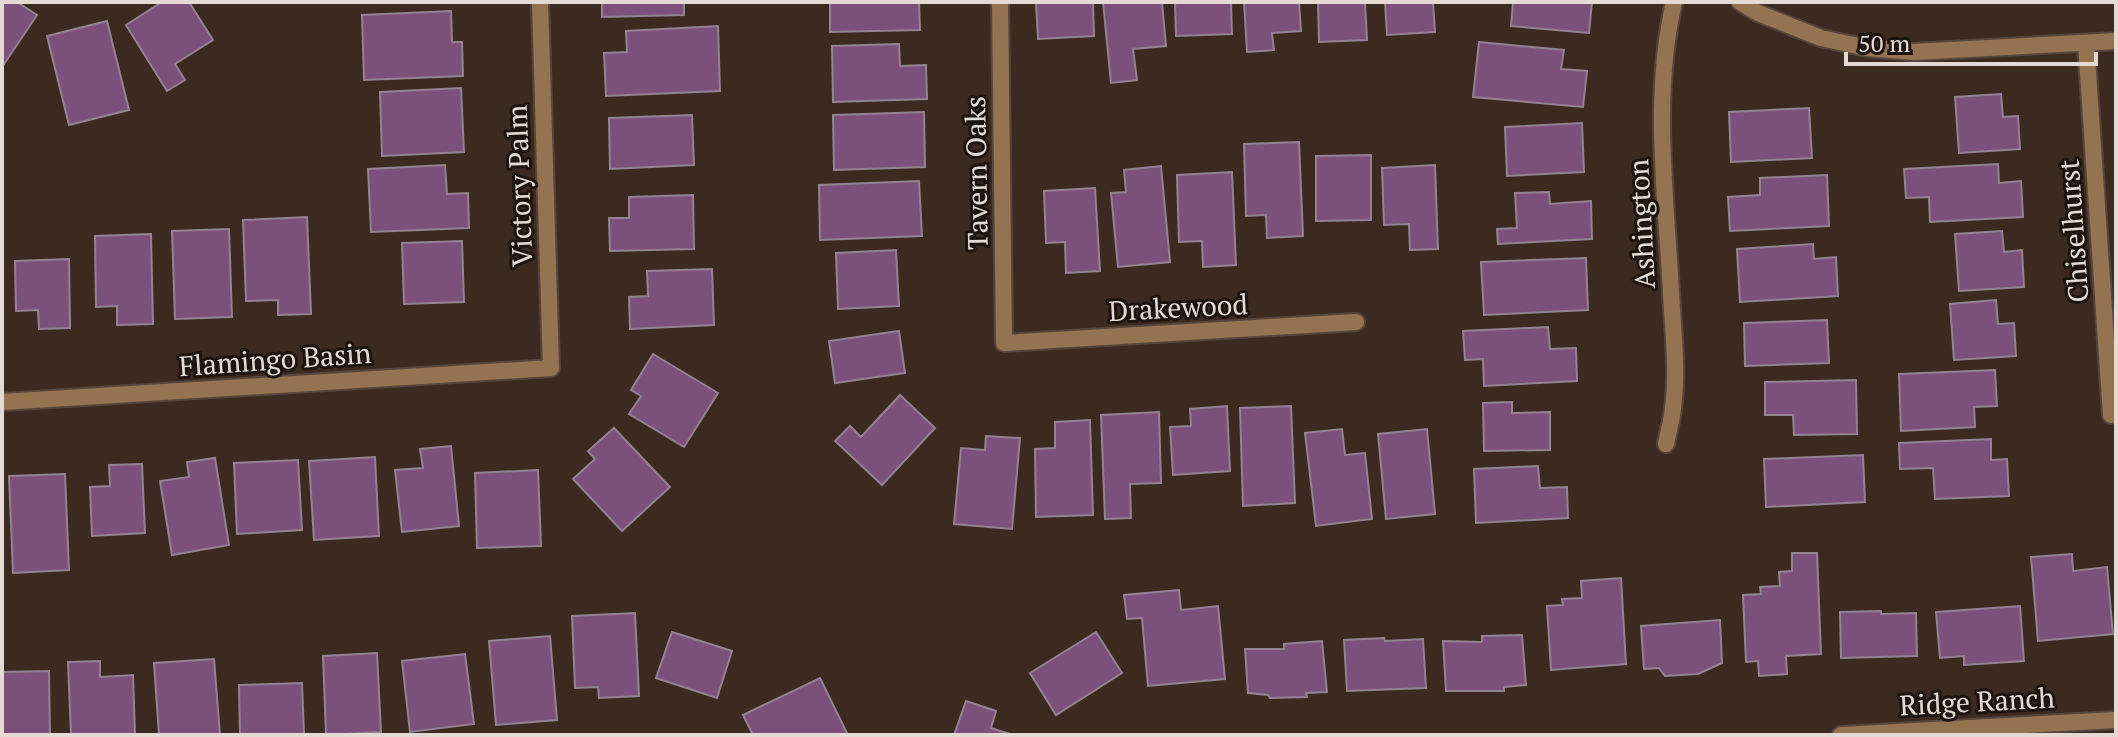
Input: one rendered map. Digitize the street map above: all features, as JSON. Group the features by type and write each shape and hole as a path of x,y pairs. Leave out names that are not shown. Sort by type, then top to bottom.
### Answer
{"street":[{"name":"Victory Palm","path":"540,2 551,368"},
{"name":"Tavern Oaks","path":"1000,2 1004,343"},
{"name":"Ashington","path":"1666,444 1673,408 1675,363 1662,135 1662,82 1674,2"},
{"path":"1740,2 1758,13 1821,38 1867,48 1914,52 2116,41"},
{"name":"Chiselhurst","path":"2086,43 2111,415"},
{"name":"Drakewood","path":"1004,343 1356,322"},
{"name":"Flamingo Basin","path":"2,402 551,368"},
{"name":"Ridge Ranch","path":"1841,735 2116,720"}],"building":[{"path":"2,2 17,2 37,15 2,67"},
{"path":"162,2 189,2 213,40 175,64 185,80 167,91 126,25"},
{"path":"602,2 684,2 684,15 602,17"},
{"path":"830,2 919,2 920,30 830,32"},
{"path":"1036,2 1093,2 1094,36 1038,39"},
{"path":"1103,2 1162,2 1166,46 1133,49 1137,80 1111,83"},
{"path":"1175,2 1231,2 1232,34 1176,36"},
{"path":"1244,2 1299,2 1301,31 1272,33 1274,50 1247,52"},
{"path":"1318,2 1365,2 1367,40 1319,42"},
{"path":"1385,2 1433,2 1435,32 1387,35"},
{"path":"1513,2 1592,2 1589,33 1511,26"},
{"path":"451,11 452,42 462,42 463,76 364,80 362,15"},
{"path":"107,21 129,110 69,125 47,36"},
{"path":"718,26 720,91 606,96 604,53 627,52 626,31"},
{"path":"1479,42 1564,50 1561,69 1587,71 1583,107 1473,97"},
{"path":"899,44 900,66 926,65 927,99 833,102 832,46"},
{"path":"461,88 464,152 382,156 380,92"},
{"path":"2001,94 2003,117 2018,116 2020,149 1959,153 1955,97"},
{"path":"1809,108 1812,158 1731,162 1729,112"},
{"path":"924,112 925,167 834,170 833,115"},
{"path":"692,115 694,165 610,169 609,118"},
{"path":"1582,123 1584,172 1507,176 1505,127"},
{"path":"1299,142 1303,236 1267,238 1266,215 1246,216 1244,144"},
{"path":"1371,155 1371,220 1316,221 1316,156"},
{"path":"1998,164 1999,183 2021,181 2023,217 1930,222 1929,197 1906,198 1904,169"},
{"path":"445,165 447,194 468,193 469,228 371,232 368,169"},
{"path":"1435,165 1438,249 1410,250 1409,224 1384,225 1382,168"},
{"path":"1161,166 1170,262 1118,267 1111,193 1126,192 1124,170"},
{"path":"1232,172 1236,265 1203,267 1202,241 1179,242 1177,175"},
{"path":"1827,175 1829,226 1730,231 1728,197 1760,195 1760,178"},
{"path":"919,181 922,236 820,240 819,185"},
{"path":"1095,188 1100,271 1066,273 1065,242 1046,243 1044,191"},
{"path":"1549,192 1550,204 1591,201 1592,239 1498,244 1497,229 1517,228 1515,193"},
{"path":"693,195 694,249 610,251 609,218 629,218 629,197"},
{"path":"307,217 311,314 278,315 278,300 246,301 243,220"},
{"path":"229,229 232,317 175,319 172,231"},
{"path":"2002,231 2004,252 2022,250 2024,287 1959,291 1955,234"},
{"path":"151,234 153,324 117,325 117,306 96,307 95,236"},
{"path":"462,241 464,302 404,304 402,243"},
{"path":"1813,244 1814,259 1836,257 1838,296 1740,302 1737,249"},
{"path":"896,250 899,306 838,309 836,253"},
{"path":"1586,258 1588,310 1484,315 1481,262"},
{"path":"69,259 70,328 39,329 38,310 16,311 15,261"},
{"path":"712,269 714,325 630,329 629,297 648,296 647,271"},
{"path":"1996,300 1998,324 2014,323 2016,356 1954,360 1950,304"},
{"path":"1827,320 1829,363 1745,366 1744,323"},
{"path":"1548,327 1550,349 1576,348 1577,381 1484,386 1483,359 1465,360 1463,331"},
{"path":"899,331 905,373 835,383 829,341"},
{"path":"653,354 718,393 684,447 629,414 641,396 631,390"},
{"path":"1995,370 1997,406 1974,407 1975,427 1901,431 1899,374"},
{"path":"1856,380 1857,434 1794,435 1793,415 1765,415 1765,382"},
{"path":"900,395 935,428 882,485 835,441 850,426 861,437"},
{"path":"1512,402 1512,413 1550,412 1550,450 1484,451 1483,403"},
{"path":"1227,406 1230,471 1173,475 1170,427 1191,426 1190,409"},
{"path":"1291,406 1295,503 1243,506 1240,408"},
{"path":"1159,412 1161,483 1130,484 1131,518 1105,519 1101,415"},
{"path":"1090,420 1093,515 1036,517 1035,449 1055,448 1055,422"},
{"path":"614,428 670,487 622,531 573,479 595,459 588,451"},
{"path":"1342,429 1345,455 1365,453 1372,519 1316,526 1305,433"},
{"path":"1427,429 1435,514 1386,519 1378,434"},
{"path":"986,436 1020,438 1012,529 954,524 961,448 985,450"},
{"path":"1991,439 1991,460 2007,459 2009,496 1935,499 1933,468 1900,469 1899,443"},
{"path":"451,446 459,526 402,532 395,470 423,468 420,449"},
{"path":"1863,455 1865,502 1766,507 1764,459"},
{"path":"375,457 379,536 314,540 309,461"},
{"path":"215,458 229,545 172,555 160,481 189,477 187,462"},
{"path":"298,460 302,530 237,534 234,463"},
{"path":"142,464 145,533 92,536 90,487 110,486 109,465"},
{"path":"1538,466 1540,488 1567,487 1568,518 1476,523 1474,469"},
{"path":"538,470 541,546 477,548 475,473"},
{"path":"65,474 69,570 13,573 9,476"},
{"path":"1792,553 1817,553 1821,654 1786,656 1787,674 1759,676 1758,661 1746,662 1743,595 1761,594 1760,587 1780,586 1779,572 1792,571"},
{"path":"2072,554 2073,571 2107,567 2113,634 2038,641 2031,557"},
{"path":"1621,578 1626,664 1551,670 1547,606 1563,605 1562,599 1582,598 1581,581"},
{"path":"1179,590 1181,610 1218,606 1225,679 1148,686 1142,618 1127,619 1124,595"},
{"path":"2020,606 2024,661 1964,665 1964,656 1940,658 1936,612"},
{"path":"1881,611 1881,614 1916,613 1917,656 1841,658 1840,612"},
{"path":"635,613 639,696 599,698 598,687 575,688 572,616"},
{"path":"1720,620 1722,663 1698,674 1665,676 1659,668 1644,669 1641,626"},
{"path":"672,632 732,651 717,698 656,678"},
{"path":"1096,632 1122,673 1056,715 1030,673"},
{"path":"1522,635 1526,685 1504,687 1504,691 1446,691 1443,641 1482,642 1482,636"},
{"path":"550,636 557,720 496,725 489,641"},
{"path":"1384,638 1385,641 1423,639 1426,688 1347,691 1344,640"},
{"path":"1322,641 1327,692 1306,693 1307,697 1270,698 1268,695 1248,693 1245,649 1284,649 1284,644"},
{"path":"377,653 381,732 326,735 323,656"},
{"path":"465,654 474,724 410,732 402,661"},
{"path":"214,659 220,735 159,735 154,663"},
{"path":"100,661 100,677 133,675 135,735 71,735 68,662"},
{"path":"49,671 50,735 2,735 2,672"},
{"path":"820,678 847,733 753,735 743,715"},
{"path":"302,683 304,734 240,735 239,685"},
{"path":"966,701 996,711 991,728 1013,735 954,735"}]}
